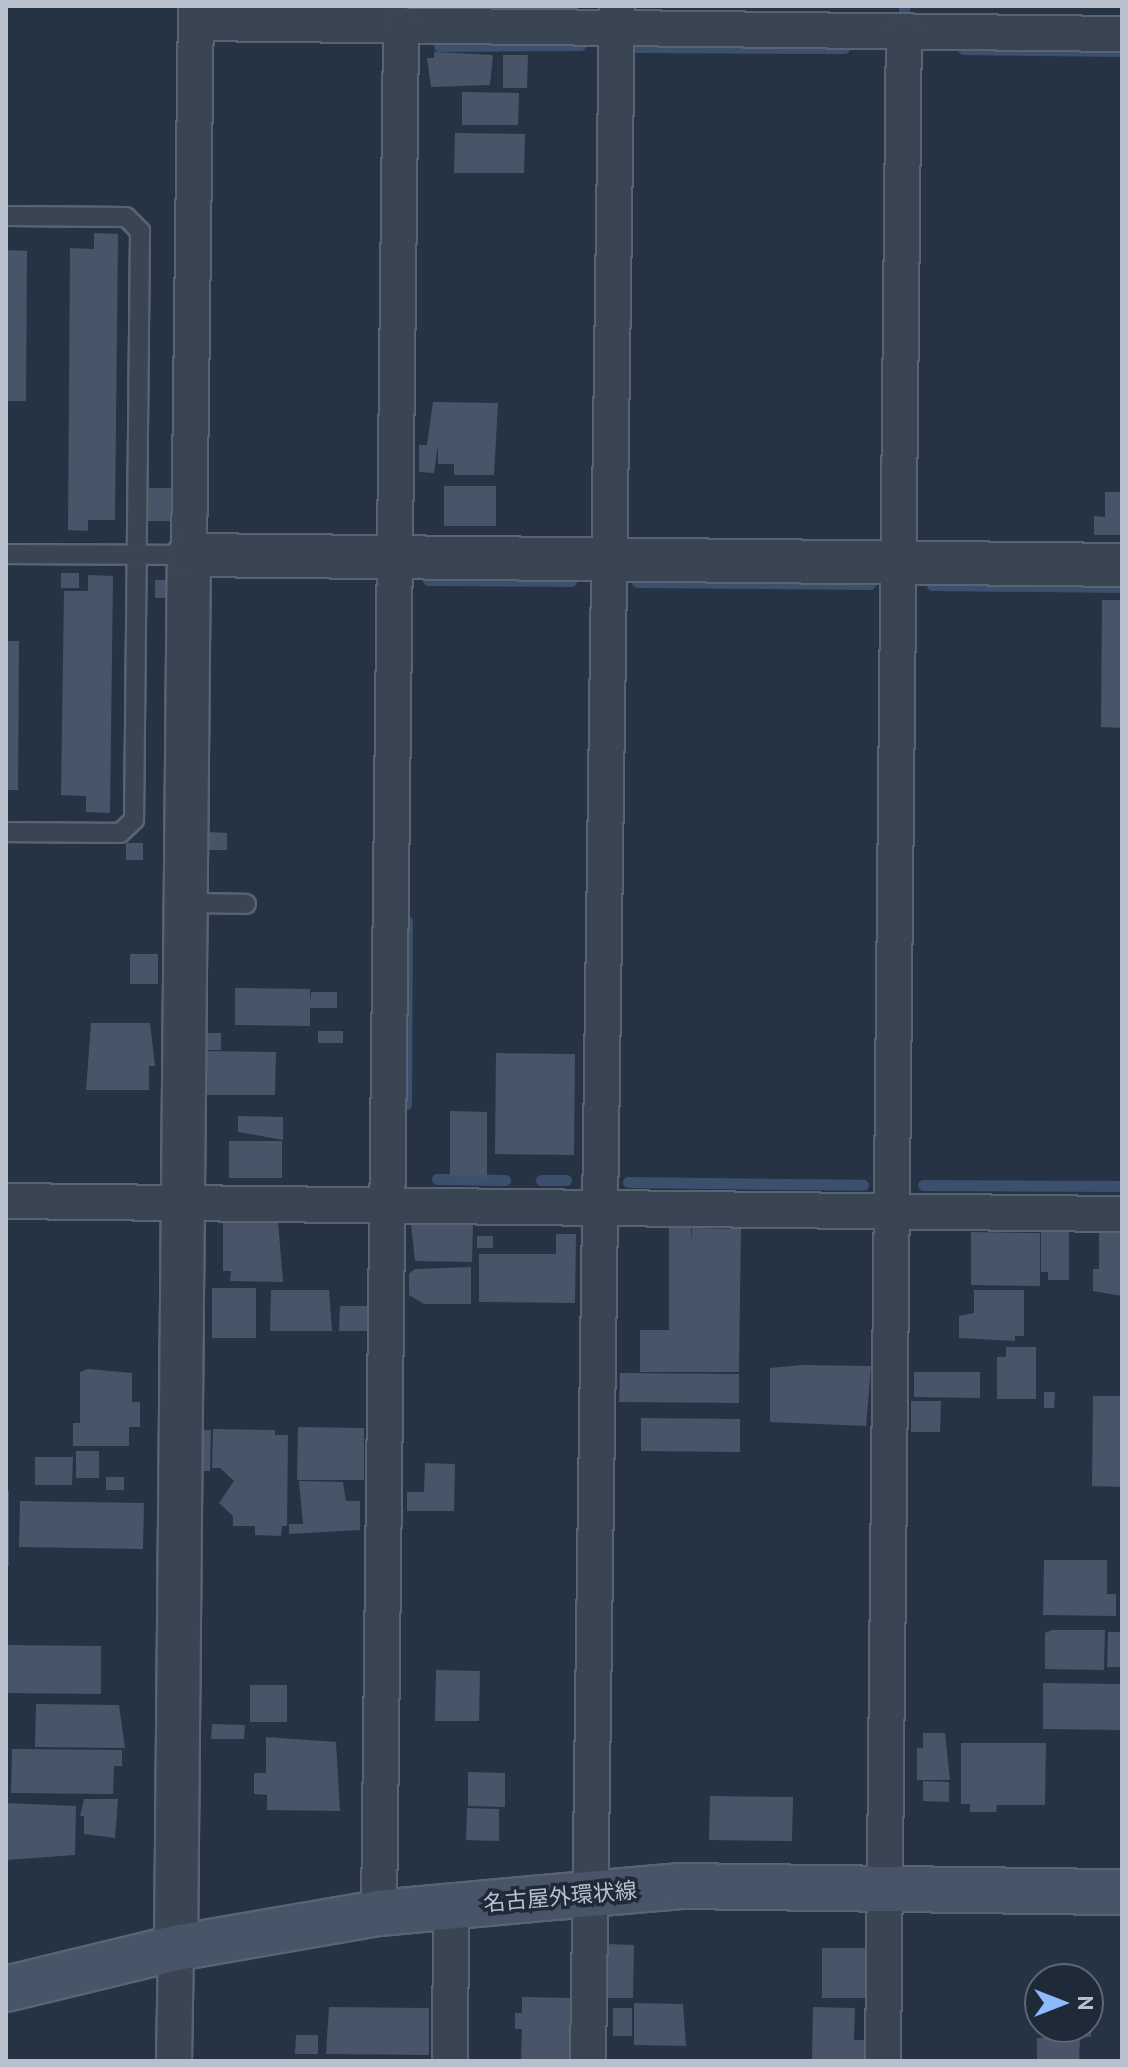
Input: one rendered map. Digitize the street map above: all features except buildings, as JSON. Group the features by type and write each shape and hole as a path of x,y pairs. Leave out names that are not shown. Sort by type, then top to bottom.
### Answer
{"main road":[{"name":"名古屋外環状線","path":"6,1989 176,1948 379,1913 681,1886 1122,1892"}],"street":[{"path":"174,2061 196,14 401,25 617,17 904,32 1122,34"},
{"path":"588,2061 617,17"},
{"path":"379,1913 401,25"},
{"path":"883,2061 904,32"},
{"path":"189,555 1122,565"},
{"path":"6,1201 1122,1214"},
{"path":"450,2061 451,1907"}],"lane":[{"path":"6,216 126,217 140,231 134,820 120,833 6,832"},
{"path":"6,554 189,555"},
{"path":"185,903 246,904"}],"waterway":[{"path":"439,46 580,45"},
{"path":"636,47 844,48"},
{"path":"963,49 1122,51"},
{"path":"428,580 571,581"},
{"path":"637,582 870,584"},
{"path":"932,585 1122,587"},
{"path":"406,1104 407,921"},
{"path":"437,1179 505,1180"},
{"path":"541,1180 566,1180"},
{"path":"628,1182 863,1185"},
{"path":"923,1185 1122,1186"}]}
